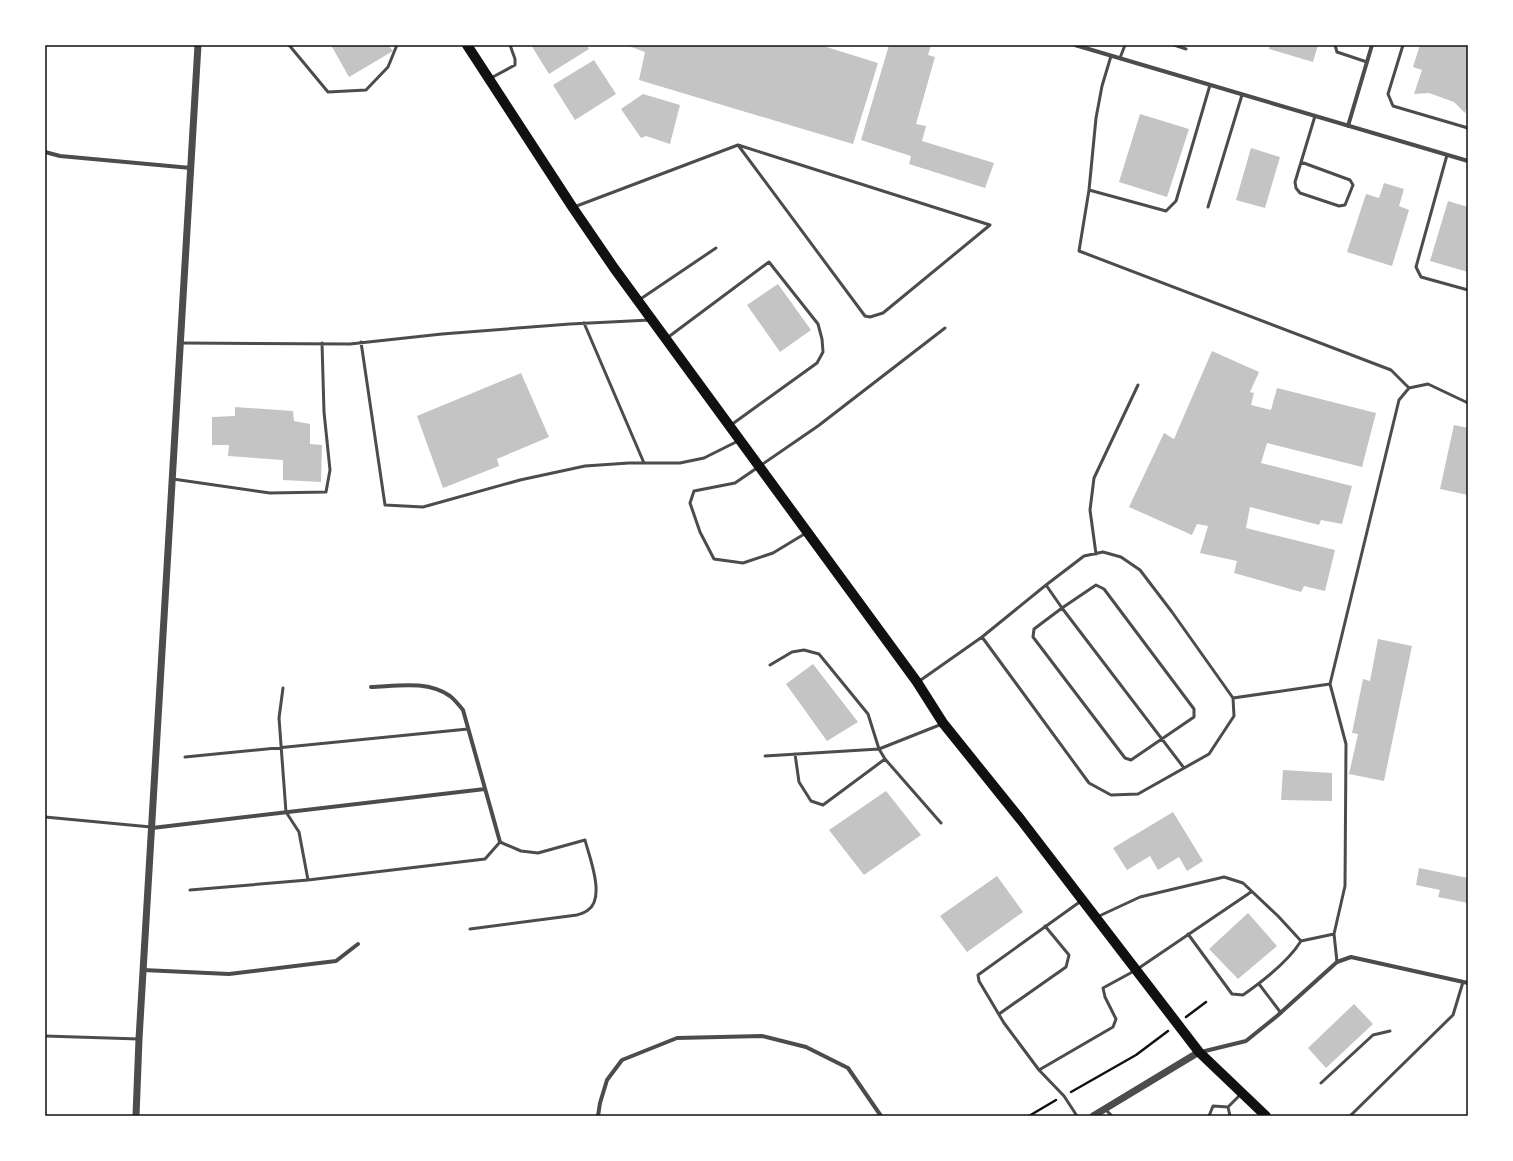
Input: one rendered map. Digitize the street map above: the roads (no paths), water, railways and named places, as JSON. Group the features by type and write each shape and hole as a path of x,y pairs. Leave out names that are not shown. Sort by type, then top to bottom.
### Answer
{"main road":[{"path":"467,45 572,208 651,319 917,682 943,723 1022,820 1095,918 1199,1052 1266,1116"}],"street":[{"path":"136,1116 139,1039 198,45"},
{"path":"1075,45 1468,161"},
{"path":"1348,126 1372,45"},
{"path":"45,152 60,156 191,168"},
{"path":"371,687 416,685 435,688 451,697 463,710 500,842"},
{"path":"152,828 485,789"},
{"path":"143,970 229,974 336,961 358,944"},
{"path":"1093,1116 1199,1052 1246,1041 1281,1013 1337,962 1351,957 1468,983"},
{"path":"598,1116 600,1103 607,1080 622,1060 677,1038 762,1036 806,1047 848,1068 881,1116"}],"lane":[{"path":"289,45 328,92 366,90 388,66 397,45"},
{"path":"489,79 515,65 515,59 510,45"},
{"path":"1120,58 1125,45"},
{"path":"1174,45 1186,49"},
{"path":"1335,45 1337,52 1367,62"},
{"path":"1403,45 1388,94 1393,106 1468,128"},
{"path":"1111,56 1102,86 1096,118 1089,190 1079,251 1391,370 1409,388"},
{"path":"1089,190 1166,210 1176,201 1210,85"},
{"path":"1208,207 1242,95"},
{"path":"1301,162 1350,180 1353,184 1345,205 1339,206 1300,193 1296,188 1295,182 1301,162 1315,116"},
{"path":"572,208 738,145 990,225 883,313 870,317 866,316 738,145"},
{"path":"1447,155 1416,267 1421,277 1468,290"},
{"path":"638,300 716,248"},
{"path":"666,339 769,262 818,324 822,339 823,352 817,363 730,426"},
{"path":"181,343 322,344 651,319"},
{"path":"584,323 644,463"},
{"path":"808,532 773,553 743,563 714,559 700,532 690,503 694,491 735,483 760,467 818,426 945,328"},
{"path":"361,342 385,505 423,507 520,480 585,466 644,463 680,464 704,458 740,440"},
{"path":"173,479 270,492 326,492 330,470 324,412 322,344"},
{"path":"1337,962 1334,934 1345,886 1346,744 1330,684 1399,400 1409,388 1428,384 1468,403"},
{"path":"1096,554 1090,510 1094,478 1138,385"},
{"path":"917,682 982,637 1084,556 1102,552 1121,557 1140,570 1172,612 1233,698 1234,716 1209,754 1138,794 1111,795 1089,783 982,637"},
{"path":"1096,584 1104,589 1194,709 1194,717 1131,760 1125,758 1033,637 1034,629 1062,608 1096,584"},
{"path":"1046,585 1184,768"},
{"path":"770,665 792,652 804,650 819,654 868,714 879,749 885,759 941,823"},
{"path":"1233,698 1330,684"},
{"path":"283,688 279,718 286,812 299,832 308,880"},
{"path":"765,756 879,749 943,723"},
{"path":"185,757 468,729"},
{"path":"795,754 799,782 810,801 824,805 885,759"},
{"path":"45,817 152,828"},
{"path":"190,890 308,880 485,859 500,842 521,851 538,853 585,840 597,886 596,899 589,910 577,915 470,929"},
{"path":"1095,918 1140,897 1224,877 1243,883 1278,916 1301,941"},
{"path":"1039,1070 1113,1027 1116,1019 1105,997 1103,988 1136,970 1251,892"},
{"path":"1077,1116 1064,1096 1039,1070 1004,1023 979,981 978,975 1082,900"},
{"path":"998,1014 1066,967 1069,955 1045,926"},
{"path":"1188,934 1232,994 1243,995 1259,984 1296,948 1301,941 1334,934"},
{"path":"1350,1116 1453,1015 1463,982"},
{"path":"1259,984 1281,1013"},
{"path":"1322,1083 1373,1035 1390,1031"},
{"path":"45,1036 139,1039"},
{"path":"1209,1116 1213,1106 1228,1107 1242,1093"},
{"path":"1228,1107 1230,1116"},
{"path":"1106,1109 1112,1116"}]}
